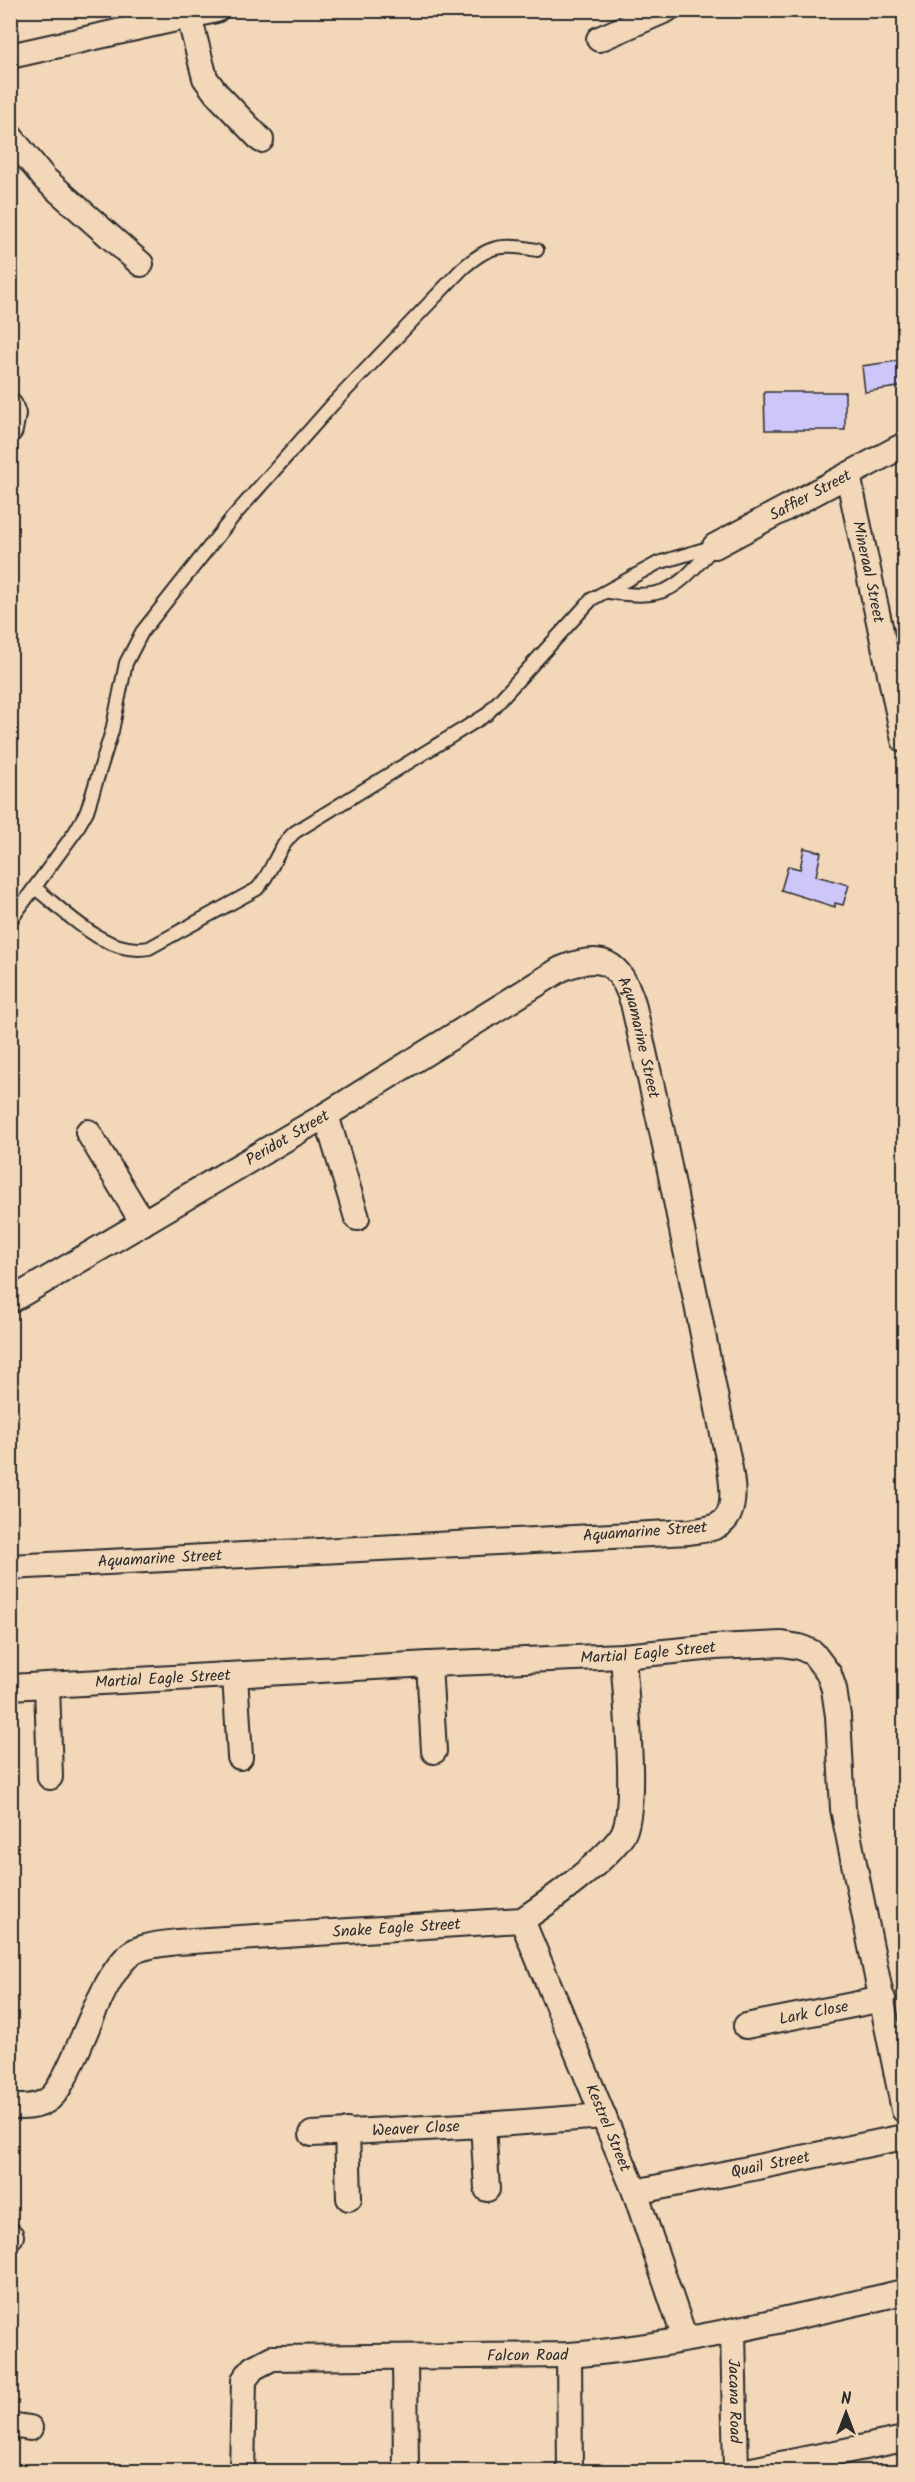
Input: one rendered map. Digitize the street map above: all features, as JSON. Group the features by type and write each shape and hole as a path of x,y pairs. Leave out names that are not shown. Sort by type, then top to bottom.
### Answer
{"street":[{"path":"10,56 216,10"},
{"path":"598,39 666,10"},
{"path":"189,16 205,78 216,93 261,140"},
{"path":"10,136 45,179 141,264"},
{"path":"10,406 13,418 10,430"},
{"name":"Saffier Street","path":"715,546 904,445"},
{"name":"Mineraal Street","path":"848,475 904,740"},
{"name":"Aquamarine Street","path":"10,1567 689,1532 714,1527 724,1521 730,1514 733,1502 731,1473 663,1136 633,1003 627,984 608,964 587,960 561,969"},
{"name":"Peridot Street","path":"10,1301 326,1115 561,969"},
{"path":"326,1115 357,1218"},
{"path":"88,1132 143,1222"},
{"name":"Martial Eagle Street","path":"10,1687 429,1664 623,1656 716,1647 782,1644 800,1647 813,1653 829,1674 834,1689 838,1716 843,1809 904,2110"},
{"path":"522,1920 584,1873 609,1850 623,1833 628,1816 630,1772 623,1656"},
{"path":"429,1664 434,1751"},
{"path":"235,1675 240,1757"},
{"path":"47,1685 50,1777"},
{"name":"Snake Eagle Street","path":"10,2106 26,2106 47,2101 55,2094 71,2066 109,1982 124,1959 134,1952 177,1942 522,1920"},
{"name":"Kestrel Street","path":"522,1920 635,2192 685,2338"},
{"name":"Lark Close","path":"746,2026 883,1999"},
{"name":"Weaver Close","path":"312,2134 604,2116"},
{"name":"Weaver Close","path":"483,2125 487,2189"},
{"name":"Weaver Close","path":"347,2131 349,2198"},
{"name":"Quail Street","path":"635,2192 904,2138"},
{"name":"Falcon Road","path":"242,2472 244,2380 253,2368 272,2358 569,2355 614,2351 733,2331 904,2292"},
{"name":"Jacana Road","path":"733,2331 736,2472"},
{"path":"569,2355 570,2472"},
{"path":"405,2357 406,2472"},
{"path":"742,2472 904,2439"}],"lane":[{"path":"10,921 87,811 112,731 126,663 142,632 163,603 232,518 333,404 461,270 476,256 496,247 513,245 537,250"},
{"path":"35,888 108,943 135,950 149,948 257,889 266,879 285,841 295,832 486,715 592,599 609,592 658,563 715,546"},
{"path":"609,592 636,596 664,593 686,576 715,546"}],"building":[{"path":"904,360 904,386 865,392 862,366"},
{"path":"764,392 845,392 845,430 765,430"},
{"path":"804,848 821,852 816,876 849,885 843,905 835,903 835,907 781,890 788,866 800,869"}]}
